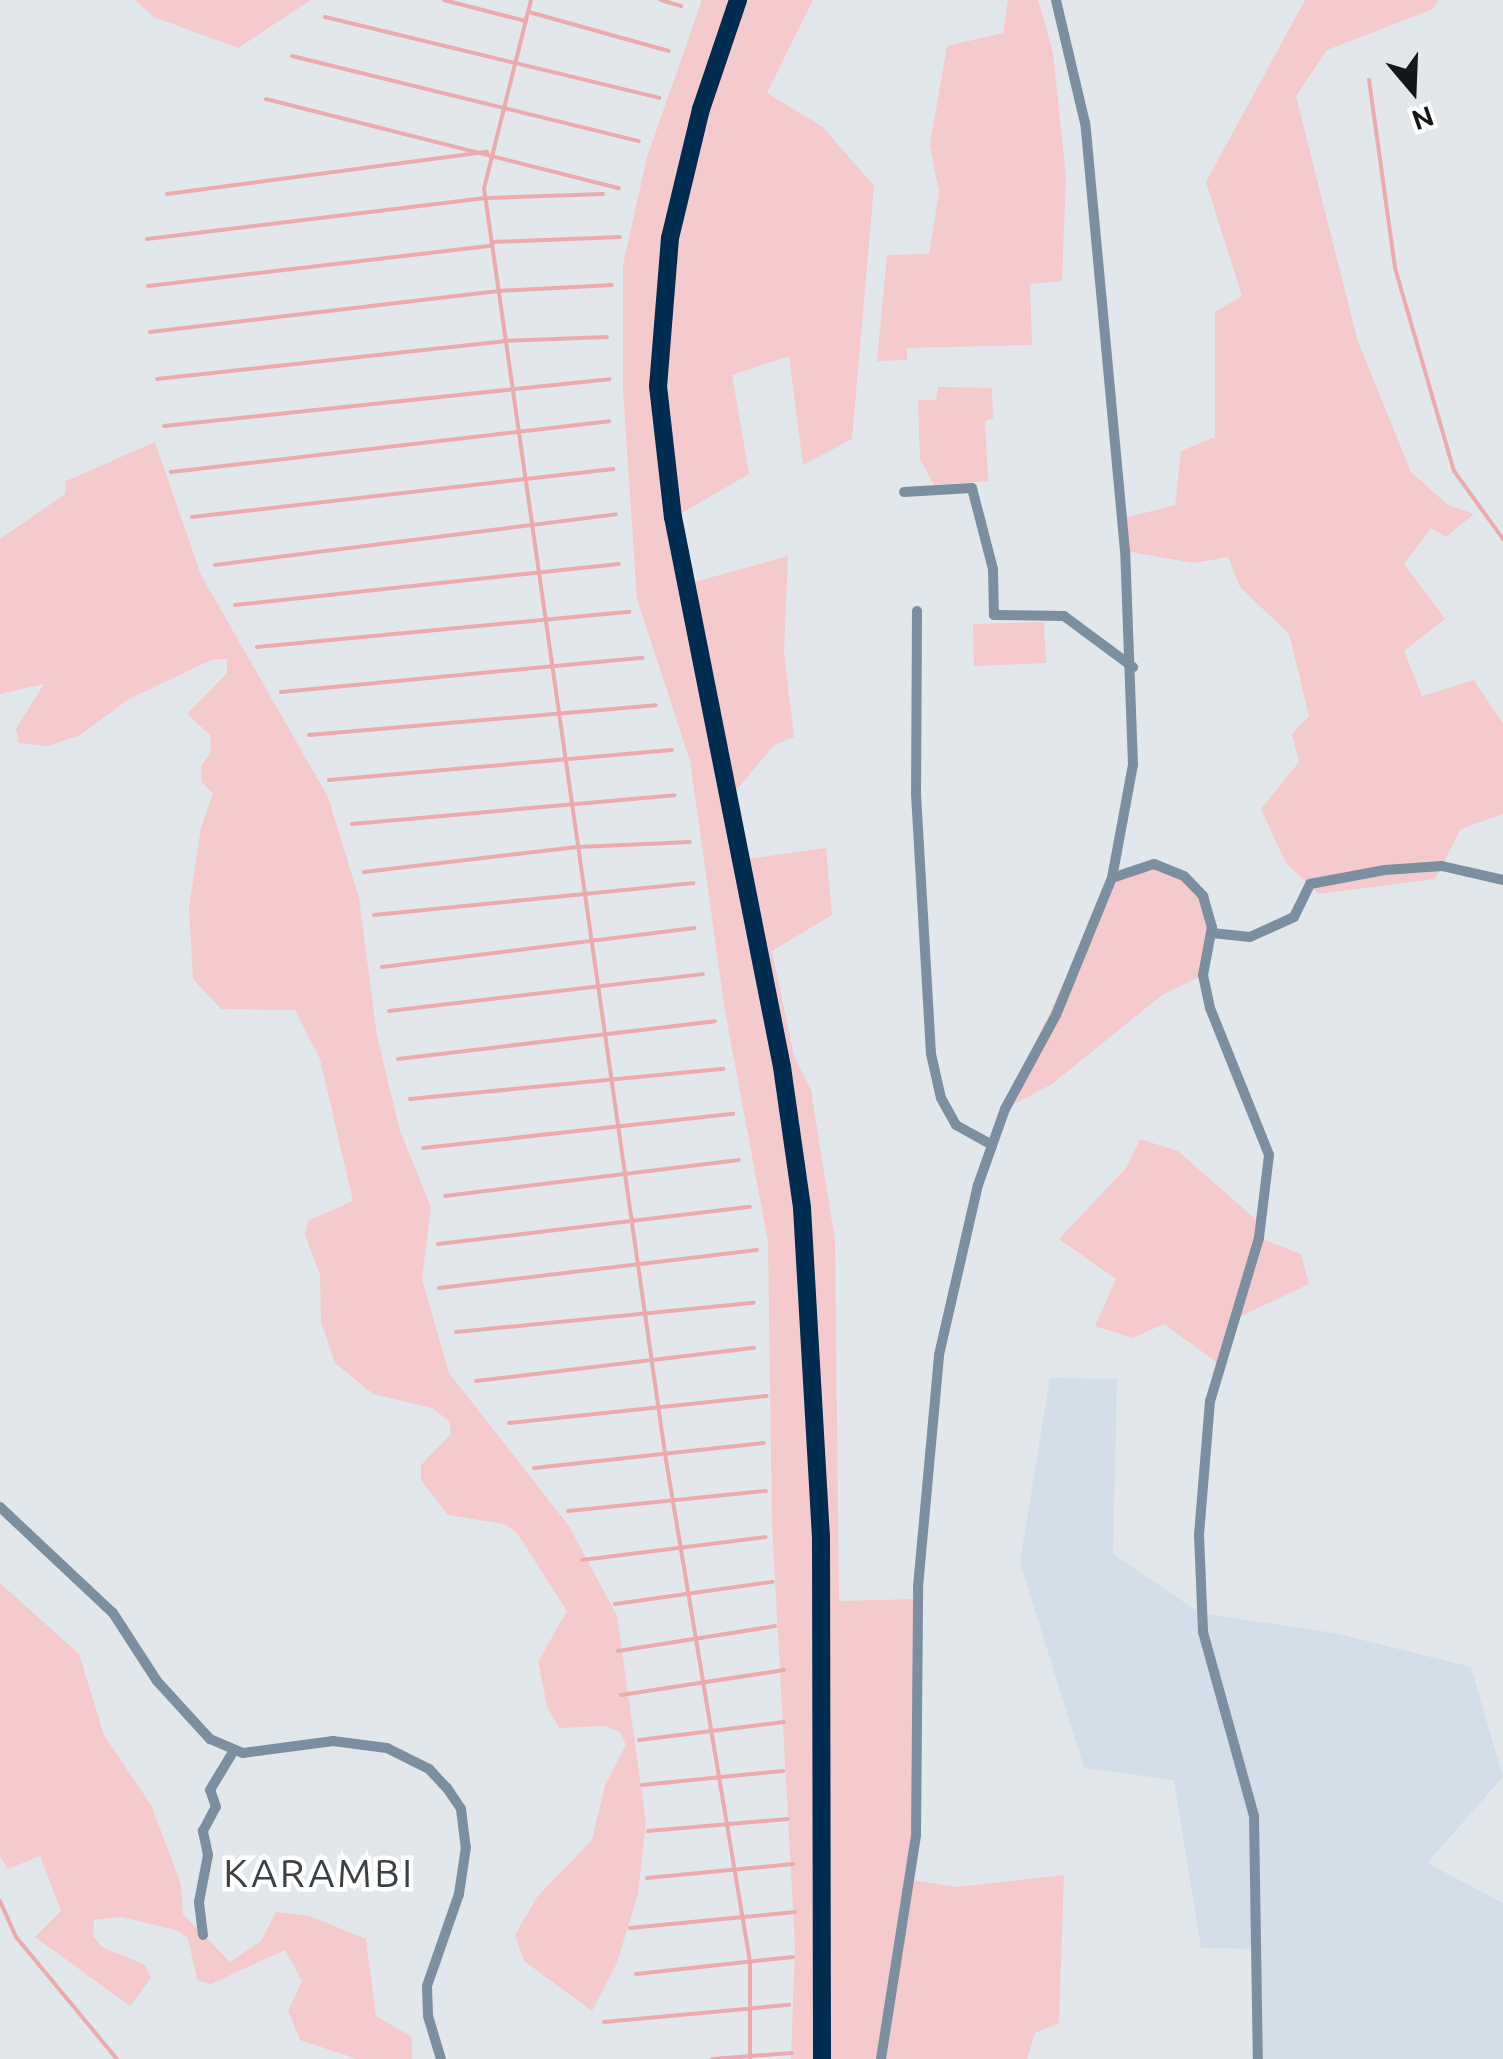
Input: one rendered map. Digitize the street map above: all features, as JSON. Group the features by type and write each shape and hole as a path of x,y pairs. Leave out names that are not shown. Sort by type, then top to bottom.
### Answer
{"highway":[{"path":"738,0 702,109 670,238 658,386 668,487 782,1067 802,1208 821,1536 822,2059"}],"street":[{"path":"881,2059 916,1835 918,1588 929,1429 960,1255 992,1146 1068,989 1112,878 1133,765 1133,667 1085,123 1056,0"},
{"path":"904,492 972,488 993,569 994,615 1064,616 1133,667"},
{"path":"917,611 916,794 931,1054 941,1098 956,1125 992,1146"},
{"path":"1112,878 1154,864 1184,876 1202,896 1212,933 1203,975 1210,1008 1270,1155 1259,1238 1210,1401 1199,1534 1204,1632 1254,1816 1258,2059"},
{"path":"1212,933 1250,937 1294,917 1310,884 1385,870 1442,866 1503,880"},
{"path":"0,1506 112,1613 193,1726 233,1752 265,1754 333,1742 387,1748 429,1769 461,1809 463,1877 427,1986 428,2016 441,2059"},
{"path":"203,1935 199,1902 208,1855 203,1831 216,1807 211,1788 233,1752"}],"shaded area":[{"path":"135,0 311,0 238,48 154,17"},
{"path":"702,0 813,0 767,93 823,127 874,186 852,439 803,465 789,356 732,375 749,474 673,518 687,584 788,556 784,651 794,737 774,745 729,799 741,860 826,848 832,915 772,951 794,1056 811,1090 835,1241 839,1601 918,1599 911,1880 957,1887 1064,1875 1059,2023 1035,2033 1027,2059 791,2059 795,1945 772,1525 768,1242 725,1011 690,761 637,599 623,390 623,265 647,157"},
{"path":"1008,0 1038,0 1053,52 1066,176 1062,281 1030,284 1032,345 907,348 907,360 877,361 887,255 929,254 939,192 930,145 947,46 1003,33"},
{"path":"1305,0 1438,0 1433,9 1327,50 1296,96 1357,339 1411,472 1448,505 1474,514 1446,537 1431,528 1404,564 1445,619 1404,651 1422,696 1474,680 1503,724 1503,814 1461,829 1435,879 1319,894 1286,863 1261,809 1299,762 1292,734 1309,716 1289,634 1240,587 1228,557 1194,563 1125,551 1121,519 1175,505 1181,451 1215,437 1215,312 1242,296 1206,182"},
{"path":"938,387 992,388 993,419 985,421 988,481 934,485 920,459 918,400 936,400"},
{"path":"155,442 201,575 328,797 359,898 377,1036 400,1131 431,1207 422,1279 449,1373 569,1526 617,1616 646,1821 638,1894 617,1963 592,2011 524,1961 515,1935 537,1897 592,1840 605,1785 626,1745 620,1732 605,1726 559,1728 547,1706 538,1662 567,1611 517,1533 504,1524 448,1515 421,1480 421,1465 451,1434 449,1421 432,1408 373,1394 335,1363 321,1321 320,1275 305,1235 308,1221 353,1201 320,1059 295,1010 221,1009 193,979 189,907 201,827 213,794 202,782 201,766 211,752 210,735 187,714 227,673 227,659 213,659 129,699 80,735 48,746 19,743 16,729 44,684 0,694 0,539 65,494 66,481"},
{"path":"1044,622 1046,663 974,666 973,624"},
{"path":"1154,864 1196,885 1212,927 1203,975 1162,995 1052,1084 1005,1109 1112,878"},
{"path":"1140,1139 1178,1151 1261,1224 1259,1238 1301,1254 1309,1284 1237,1318 1219,1364 1164,1324 1133,1338 1095,1326 1116,1279 1059,1239 1127,1167"},
{"path":"1050,1378 1117,1379 1113,1554 1200,1613 1334,1633 1471,1667 1503,1777 1427,1863 1503,1903 1503,2059 1258,2059 1260,1949 1201,1948 1174,1780 1084,1768 1020,1562"},
{"path":"0,1583 79,1654 104,1735 151,1805 181,1884 183,1914 230,1962 261,1941 276,1912 310,1916 366,1939 376,2016 412,2037 412,2059 357,2059 300,2040 288,2011 302,1981 285,1950 211,1984 197,1980 188,1938 176,1930 121,1917 94,1920 93,1936 102,1947 145,1965 151,1978 130,2006 35,1937 61,1911 40,1856 8,1869 0,1856"}],"waterway":[{"path":"444,0 525,21"},
{"path":"531,0 484,188 665,1454 750,1962 750,2059"},
{"path":"661,0 681,6"},
{"path":"529,12 669,51"},
{"path":"325,17 659,98"},
{"path":"292,56 639,141"},
{"path":"1369,80 1395,268 1454,471 1503,539"},
{"path":"266,99 619,188"},
{"path":"167,194 487,152"},
{"path":"147,239 486,198 603,194"},
{"path":"492,242 620,237"},
{"path":"148,286 491,246"},
{"path":"150,332 497,291 612,285"},
{"path":"157,379 504,341 607,337"},
{"path":"164,426 610,379"},
{"path":"171,472 609,421"},
{"path":"192,517 613,469"},
{"path":"215,565 616,514"},
{"path":"235,605 619,564"},
{"path":"257,647 629,612"},
{"path":"281,692 642,658"},
{"path":"309,735 656,705"},
{"path":"329,780 672,750"},
{"path":"352,824 675,795"},
{"path":"364,872 578,847 690,842"},
{"path":"374,915 693,883"},
{"path":"382,967 695,928"},
{"path":"389,1011 703,974"},
{"path":"398,1059 715,1021"},
{"path":"410,1099 724,1069"},
{"path":"423,1148 733,1114"},
{"path":"445,1196 739,1160"},
{"path":"438,1244 750,1207"},
{"path":"439,1288 757,1250"},
{"path":"456,1332 754,1303"},
{"path":"476,1381 754,1348"},
{"path":"509,1423 767,1396"},
{"path":"534,1468 764,1443"},
{"path":"568,1511 766,1491"},
{"path":"582,1560 766,1537"},
{"path":"615,1604 772,1582"},
{"path":"618,1651 775,1626"},
{"path":"621,1695 784,1670"},
{"path":"639,1740 784,1722"},
{"path":"642,1785 783,1771"},
{"path":"648,1831 787,1819"},
{"path":"647,1878 793,1864"},
{"path":"0,1901 16,1937 117,2059"},
{"path":"630,1928 795,1912"},
{"path":"636,1974 793,1957"},
{"path":"604,2022 789,2005"},
{"path":"712,2059 792,2053"}],"district":[{"name":"KARAMBI","path":"319,1873"}]}
